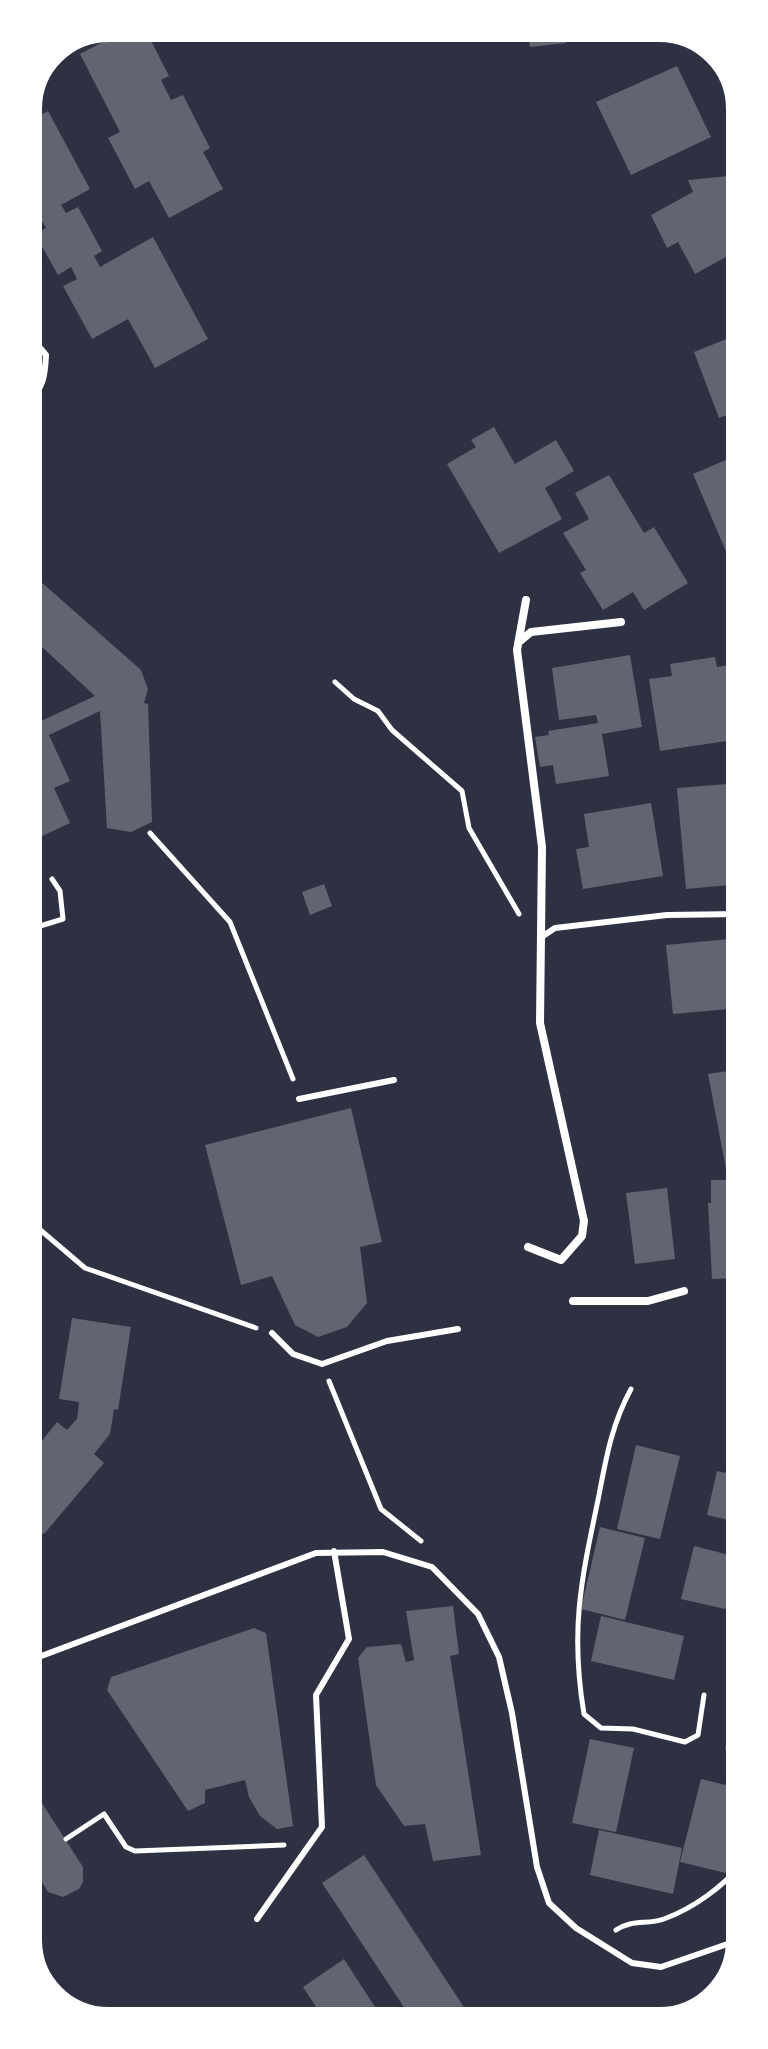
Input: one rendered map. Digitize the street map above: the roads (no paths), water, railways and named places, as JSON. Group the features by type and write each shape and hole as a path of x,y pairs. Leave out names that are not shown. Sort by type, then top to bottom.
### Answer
{"street":[{"path":"526,600 517,650 542,847 540,1023 584,1221 582,1236 561,1260 528,1247"},
{"path":"517,650 521,638 531,632 621,622"},
{"path":"573,1301 648,1301 684,1291"}],"lane":[{"path":"40,348 46,355 45,377 40,388"},
{"path":"543,936 555,928 667,915 728,914"},
{"path":"299,1099 394,1080"},
{"path":"272,1333 293,1354 322,1364 387,1341 458,1329"},
{"path":"257,1919 322,1827 316,1695 349,1639 334,1551"},
{"path":"40,1656 316,1553 383,1552 432,1567 478,1614 499,1657 512,1713 537,1867 549,1903 606,1949 632,1963 661,1967 728,1944"}]}
